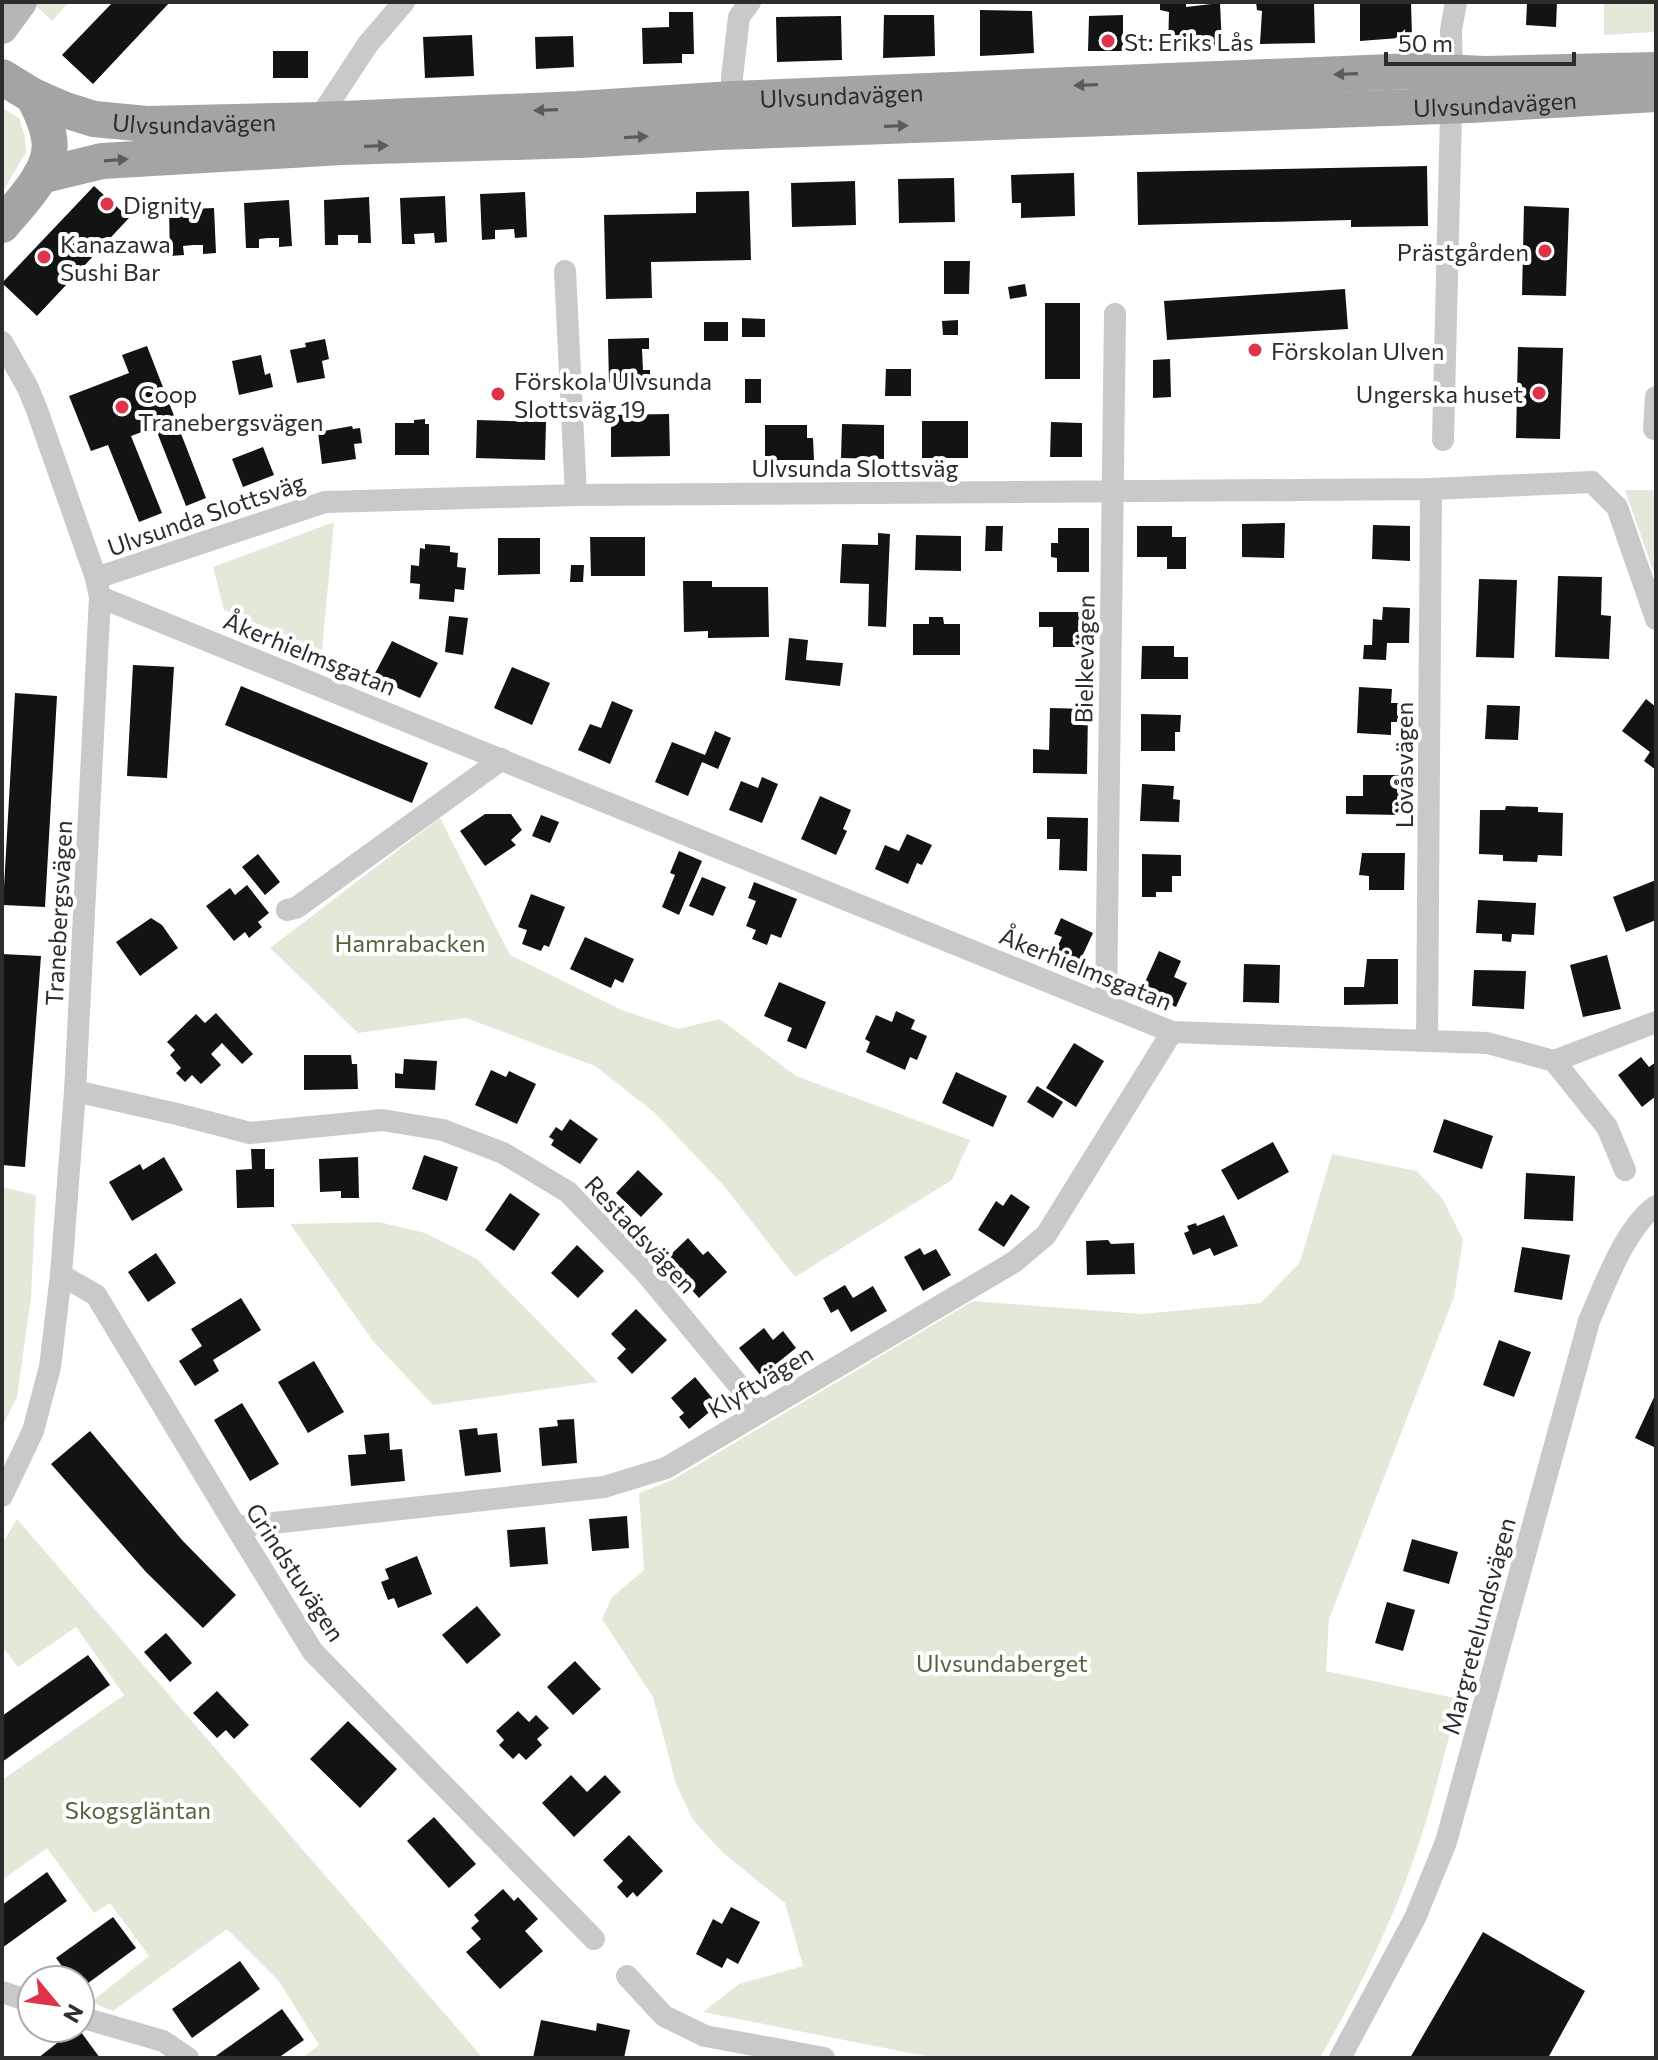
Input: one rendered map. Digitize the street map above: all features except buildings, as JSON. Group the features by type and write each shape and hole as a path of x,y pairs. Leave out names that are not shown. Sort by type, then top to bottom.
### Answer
{"main road":[{"path":"2,28 21,2"},
{"name":"Ulvsundavägen","path":"2,77 33,96 94,119 175,123 563,110 732,99 1415,71 1451,88 1486,74 1656,70"},
{"name":"Ulvsundavägen","path":"40,176 102,161 342,147 580,140 1451,88 1656,94"},
{"path":"2,225 40,176 48,156 50,140 33,96"}],"street":[{"path":"318,120 368,44 404,2"},
{"path":"732,99 739,17 750,2"},
{"path":"1443,440 1451,30 1456,2"},
{"path":"565,271 576,495"},
{"name":"Bielkevägen","path":"1106,1004 1115,314"},
{"name":"Tranebergsvägen","path":"2,342 37,410 98,588 75,1091 61,1275 47,1380 33,1431 2,1496"},
{"path":"1654,429 1656,397"},
{"name":"Ulvsunda Slottsväg","path":"98,588 325,502 576,495 1431,489 1592,482 1617,507 1656,619"},
{"name":"Lövåsvägen","path":"1427,1041 1431,489"},
{"name":"Åkerhielmsgatan","path":"98,588 502,759 1172,1032 1487,1043 1554,1061"},
{"path":"287,910 296,908 502,759"},
{"path":"1625,1170 1607,1127 1554,1061 1656,1022"},
{"name":"Klyftvägen","path":"236,1527 604,1487 666,1468 1014,1262 1046,1235 1172,1032"},
{"name":"Restadsvägen","path":"75,1091 250,1133 382,1120 443,1130 503,1153 568,1192 644,1271 760,1411"},
{"name":"Margretelundsvägen","path":"1340,2058 1415,1918 1446,1842 1589,1321 1619,1253 1646,1213 1656,1206"},
{"name":"Grindstuvägen","path":"61,1275 96,1295 313,1652 594,1939"},
{"path":"627,1976 664,2016 705,2036 824,2058"},
{"path":"96,2022 163,2041 188,2058"}],"green space":[{"path":"32,2 69,2 52,21"},
{"path":"1604,2 1656,2 1656,32 1604,35"},
{"path":"2,108 19,118 26,152 2,193"},
{"path":"1625,490 1656,490 1656,579"},
{"path":"334,522 322,650 224,610 213,567"},
{"name":"Hamrabacken","path":"440,818 510,955 624,1011 678,1029 720,1019 796,1076 970,1140 952,1180 795,1277 724,1186 655,1113 595,1066 466,1018 358,1033 270,948"},
{"name":"Ulvsundaberget","path":"1332,1154 1417,1171 1442,1198 1463,1240 1454,1297 1329,1619 1326,1671 1459,1699 1425,1824 1403,1889 1370,1963 1320,2058 935,2058 703,2012 739,1984 803,1966 785,1903 723,1853 693,1820 676,1784 653,1697 602,1619 612,1597 644,1570 639,1493 672,1480 973,1301 1141,1314 1261,1303 1300,1262"},
{"path":"2,1187 36,1195 31,1297 17,1397 2,1427"},
{"path":"379,1222 425,1233 477,1259 598,1382 433,1405 373,1341 290,1224"},
{"name":"Skogsgläntan","path":"17,1519 483,2058 302,2058 319,2045 278,1980 227,1929 113,2011 96,2004 96,1998 149,1956 110,1903 94,1913 47,1848 2,1880 2,1780 124,1695 76,1627 18,1667 2,1646 2,1544"}],"place":[{"name":"St: Eriks Lås","path":"1108,41"},
{"name":"Dignity","path":"107,204"},
{"name":"Prästgården","path":"1545,251"},
{"name":"Kanazawa Sushi Bar","path":"44,257"},
{"name":"Förskolan Ulven","path":"1255,350"},
{"name":"Ungerska huset","path":"1539,393"},
{"name":"Förskola Ulvsunda Slottsväg 19","path":"498,394"},
{"name":"Coop Tranebergsvägen","path":"122,407"}]}
